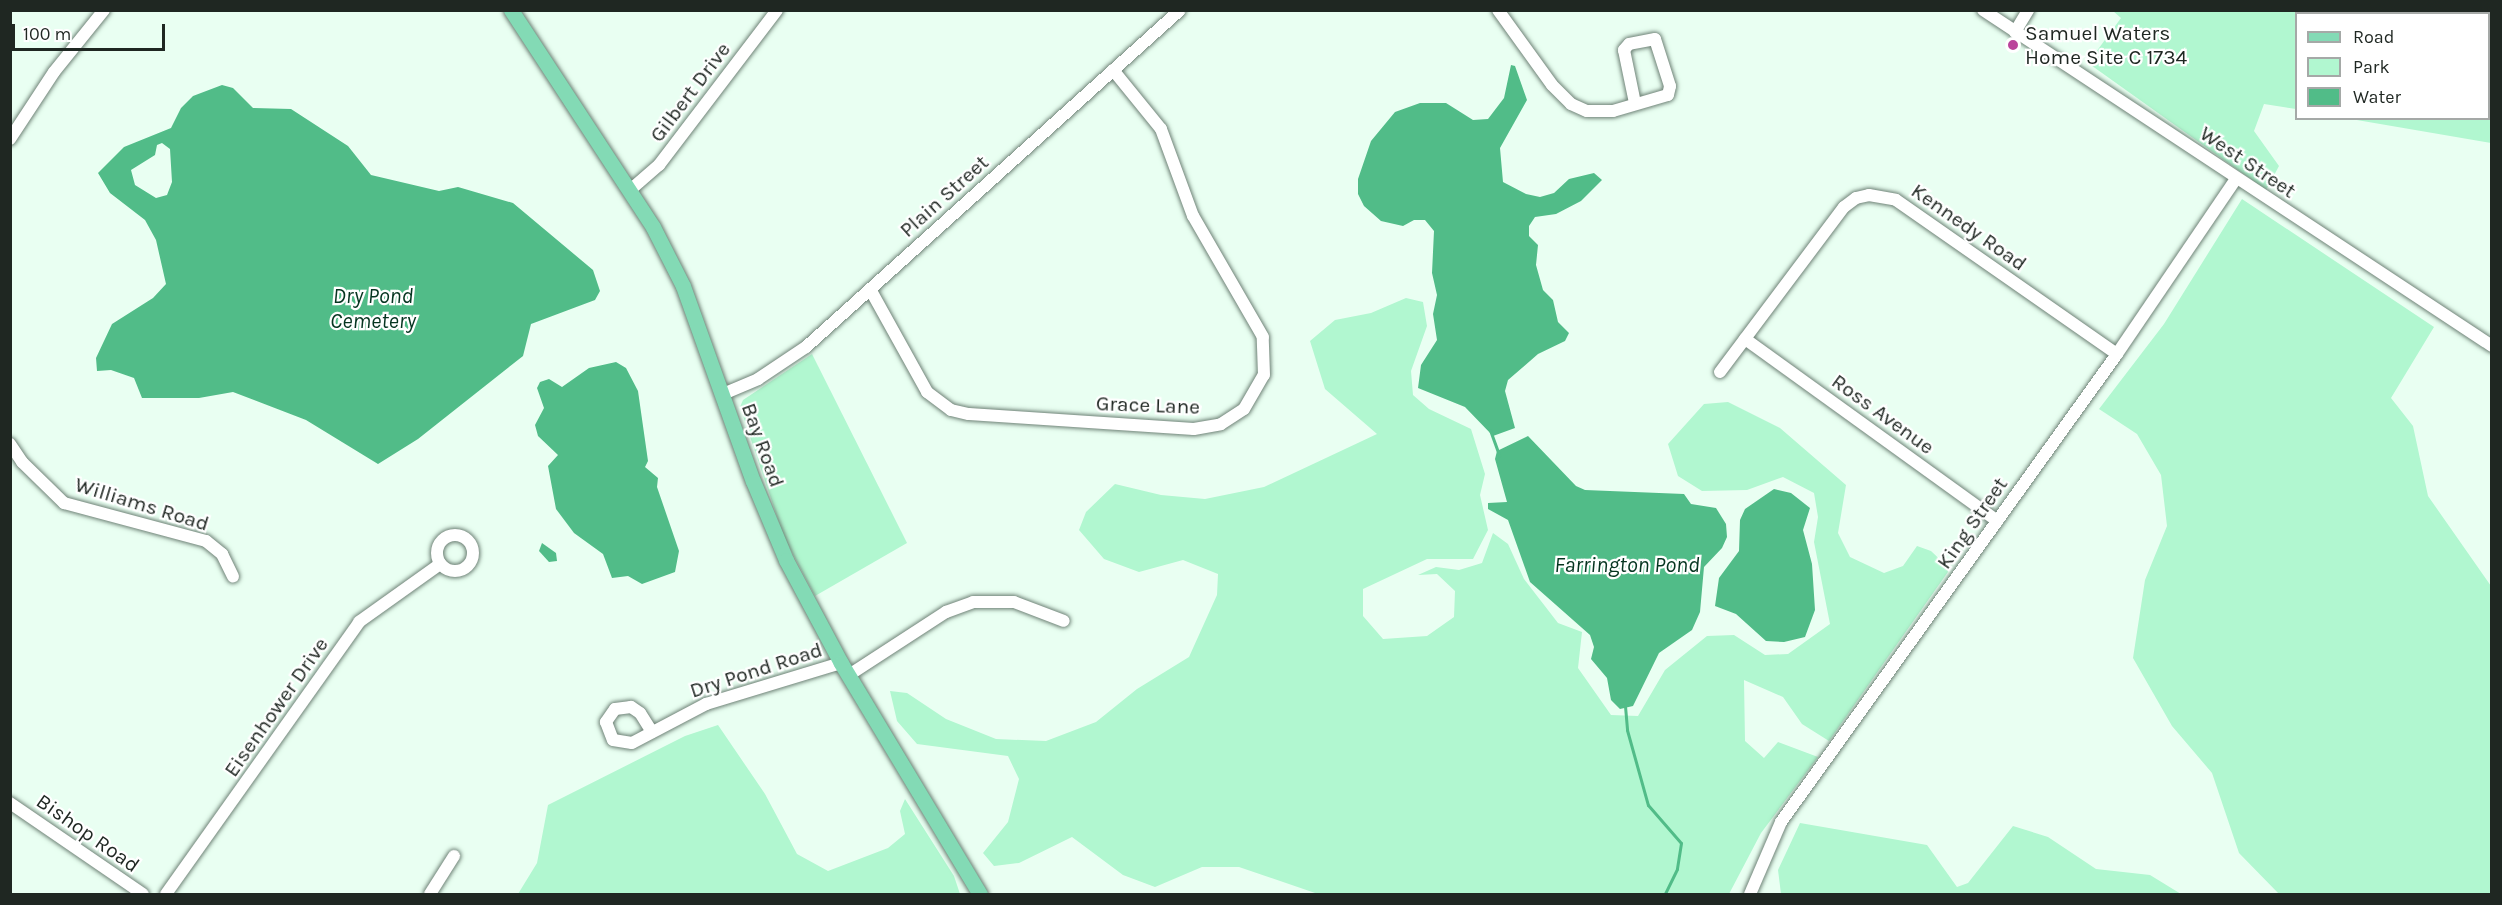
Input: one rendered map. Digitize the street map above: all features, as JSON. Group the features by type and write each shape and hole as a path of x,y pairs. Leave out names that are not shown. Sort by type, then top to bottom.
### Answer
{"main road":[{"name":"Bay Road","path":"511,10 653,227 683,286 774,536 845,669 980,894"}],"street":[{"path":"10,139 54,72 104,10"},
{"name":"Gilbert Drive","path":"629,191 659,165 777,10"},
{"name":"Plain Street","path":"723,394 758,379 795,356 1180,10"},
{"path":"1498,10 1552,85 1575,107 1607,112 1670,92 1655,39 1629,44 1624,50 1635,103"},
{"name":"West Street","path":"1983,10 2492,346"},
{"path":"2015,32 2028,10"},
{"name":"Grace Lane","path":"870,289 927,392 951,410 969,414 1194,429 1221,424 1244,409 1264,375 1263,337 1193,216 1161,129 1113,70"},
{"name":"King Street","path":"1750,894 1781,822 2117,354 2236,179"},
{"name":"Kennedy Road","path":"1720,372 1844,207 1856,198 1876,195 1896,200 2117,354"},
{"name":"Ross Avenue","path":"1745,339 1997,521"},
{"name":"Williams Road","path":"10,444 22,462 64,503 206,541 222,554 233,577"},
{"name":"Eisenhower Drive","path":"166,894 359,622 440,564"},
{"name":"Dry Pond Road","path":"652,732 706,704 845,669 946,612 973,602 1014,602 1064,621"},
{"name":"Bishop Road","path":"10,803 143,894"},
{"path":"430,894 454,856"}],"green space":[{"path":"2113,11 2491,11 2491,143 2357,120 2490,120 2490,12 2295,12 2295,109 2264,104 2254,131 2279,166 2266,190 2088,63 2121,18"},
{"path":"2242,199 2434,327 2391,398 2413,426 2428,496 2491,586 2491,894 2279,894 2239,853 2212,773 2172,726 2133,658 2145,580 2167,526 2161,475 2137,434 2099,409 2164,324"},
{"path":"1406,298 1423,302 1427,326 1411,371 1413,395 1429,409 1471,429 1485,474 1480,495 1488,530 1473,559 1427,559 1363,589 1363,616 1383,639 1427,636 1454,617 1455,591 1437,574 1418,575 1436,567 1459,570 1482,563 1493,533 1508,544 1524,579 1558,623 1582,632 1578,668 1611,715 1638,716 1665,670 1707,636 1734,635 1765,655 1788,654 1830,624 1814,542 1818,517 1814,493 1783,477 1747,490 1702,491 1678,476 1668,444 1704,404 1728,402 1780,428 1846,485 1838,533 1850,557 1884,573 1903,566 1917,546 1931,551 1950,569 1829,741 1802,724 1783,697 1744,680 1745,741 1764,758 1778,742 1818,757 1761,833 1729,894 1318,894 1239,867 1202,867 1155,887 1123,875 1072,837 1019,863 994,866 983,853 1008,822 1019,779 1008,756 917,744 897,721 890,691 907,693 946,719 996,739 1046,741 1096,722 1137,689 1189,657 1217,595 1218,574 1183,560 1139,572 1104,559 1079,530 1086,512 1115,484 1161,495 1205,499 1264,487 1377,434 1325,389 1310,341 1335,320 1371,313"},
{"path":"812,354 907,543 815,596 784,537 740,407 743,400"},
{"path":"718,725 765,794 797,854 828,871 888,848 905,834 900,811 905,799 954,876 960,894 518,894 537,863 548,805 685,736"},
{"path":"1800,823 1927,845 1957,887 1968,883 2013,826 2048,837 2096,869 2150,875 2181,894 1781,894 1778,870"}],"water":[{"path":"1511,65 1515,66 1527,100 1500,148 1503,182 1526,194 1540,197 1554,193 1569,179 1594,173 1602,180 1581,201 1556,214 1535,217 1529,226 1529,236 1538,245 1536,265 1543,290 1553,300 1558,322 1569,333 1565,341 1538,354 1508,380 1505,391 1515,428 1493,436 1465,407 1418,388 1421,365 1437,340 1433,314 1437,295 1432,273 1434,231 1425,220 1414,220 1403,226 1381,221 1364,206 1358,194 1358,179 1371,141 1395,112 1420,103 1446,103 1473,120 1488,119 1504,98"},
{"name":"Dry Pond Cemetery","path":"222,85 233,88 253,108 291,109 348,146 371,175 439,191 458,187 513,203 593,270 600,291 595,300 531,324 523,356 418,439 378,464 306,420 233,392 199,398 142,398 134,378 111,370 97,371 96,358 112,324 153,298 166,284 156,240 145,220 110,193 98,173 124,147 171,128 181,108 193,96","holes":["162,143 170,149 172,182 167,195 156,198 135,185 131,170 155,155 157,145"]},
{"path":"616,362 626,368 638,391 648,461 645,467 658,478 657,487 679,551 675,572 642,584 628,576 612,578 603,554 574,533 556,509 548,466 558,455 538,436 535,425 544,408 537,388 540,382 549,379 562,387 589,368"},
{"name":"Farrington Pond","path":"1528,436 1576,486 1585,490 1684,494 1691,504 1716,508 1726,524 1727,537 1722,548 1704,567 1700,612 1692,630 1659,653 1633,706 1620,709 1611,700 1607,678 1591,659 1594,647 1590,635 1530,582 1508,520 1488,509 1488,503 1507,502 1495,459 1497,451"},
{"path":"1774,489 1791,493 1810,508 1803,530 1812,564 1815,610 1805,637 1784,642 1766,641 1736,614 1715,606 1719,578 1739,551 1740,520 1745,509"},
{"path":"542,543 556,553 557,561 549,562 539,551"}],"waterway":[{"path":"1490,430 1499,455"},
{"path":"1625,706 1627,730 1648,805 1681,843 1677,869 1665,894"}],"place":[{"name":"Samuel Waters Home Site C 1734","path":"2013,45"}]}
